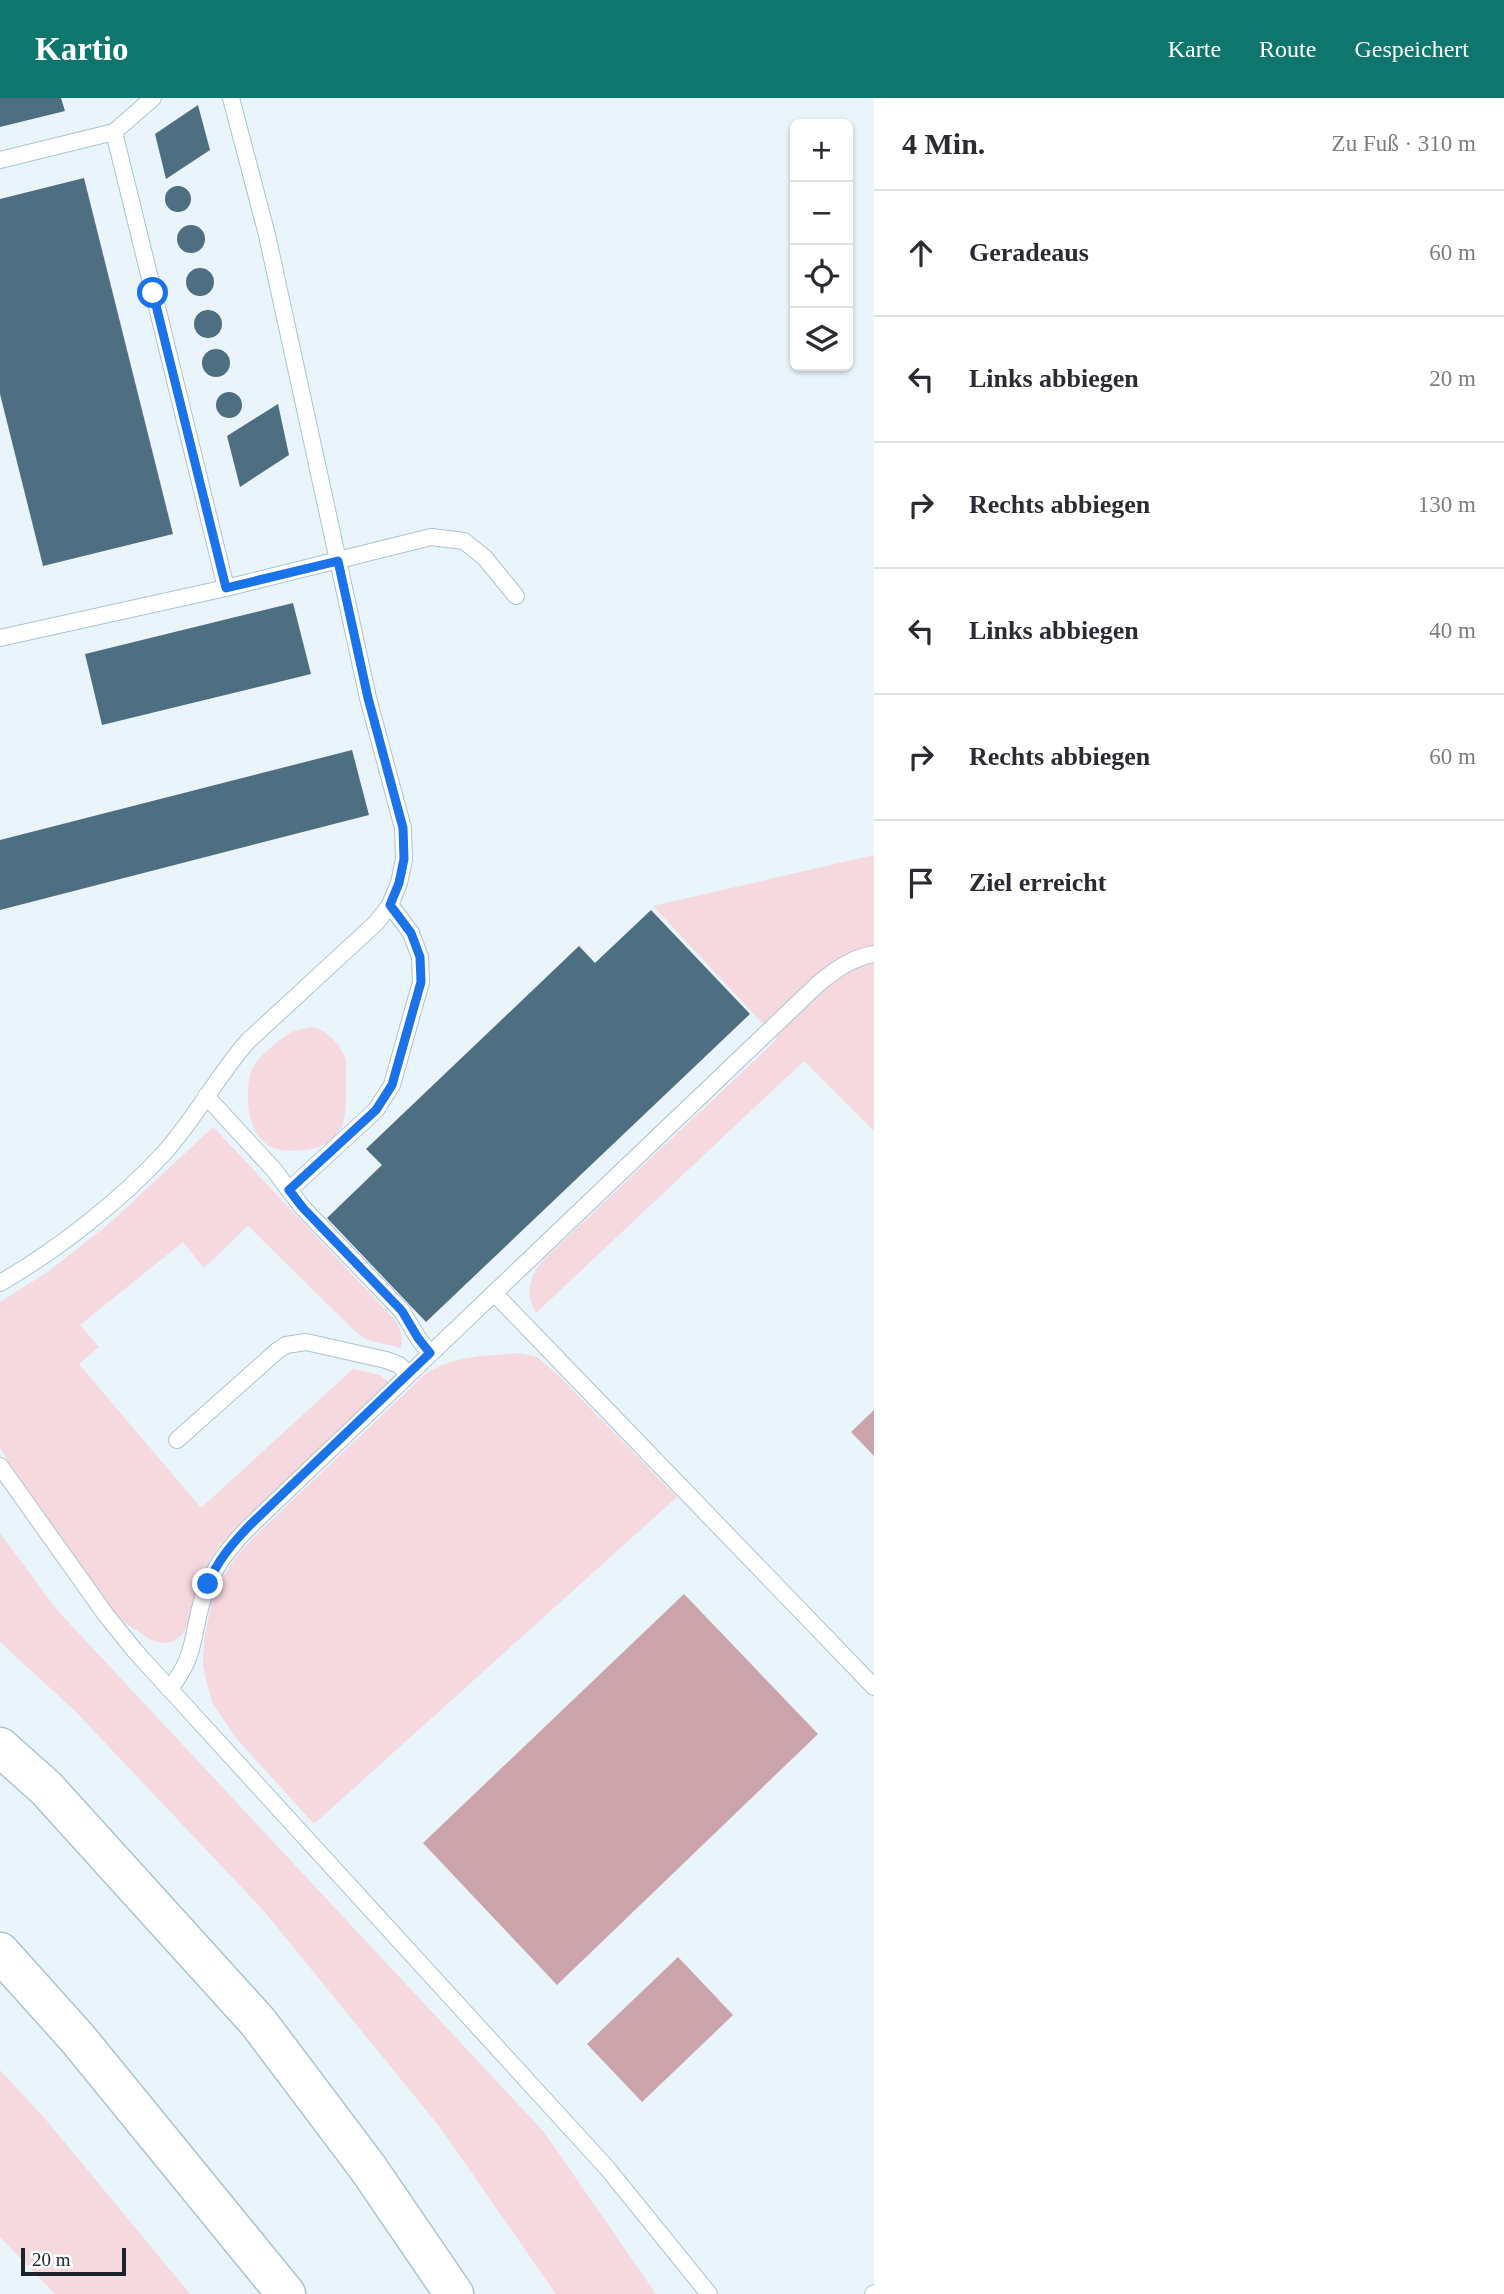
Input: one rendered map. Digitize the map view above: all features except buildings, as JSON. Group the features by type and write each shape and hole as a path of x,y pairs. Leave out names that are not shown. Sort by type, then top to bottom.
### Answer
{"highway":[{"path":"0,1747 46,1788 258,2022 368,2168 454,2294"},
{"path":"0,1952 78,2039 286,2294"}],"lane":[{"path":"0,160 114,132 153,98"},
{"path":"0,1283 35,1263 122,1193 163,1154 229,1062 248,1041 358,942 390,905 399,883 404,859 403,828 368,698 267,235 231,98"},
{"path":"114,132 226,588"},
{"path":"0,638 226,588 431,537 464,541 485,558 516,596"},
{"path":"289,1190 376,1110 392,1085 421,982 420,957 411,933 390,905"},
{"path":"169,1689 192,1652 203,1598 213,1571 226,1550 817,984 838,968 859,957 874,954"},
{"path":"206,1096 275,1171 303,1208 402,1311 430,1353"},
{"path":"494,1293 874,1687"},
{"path":"177,1440 277,1351 297,1342 386,1360 398,1365 408,1374"},
{"path":"0,1466 106,1615 135,1651 607,2168 709,2294"}],"shaded area":[{"path":"874,855 874,1131 804,1061 536,1313 530,1299 530,1287 541,1262 777,1039 653,906"},
{"path":"313,1027 333,1039 346,1060 343,1124 334,1137 316,1148 292,1151 274,1148 265,1143 252,1124 248,1088 253,1067 265,1053 288,1035"},
{"path":"213,1127 396,1321 402,1344 401,1348 368,1340 358,1334 248,1226 204,1268 183,1242 80,1325 99,1347 79,1364 201,1508 353,1369 380,1375 388,1382 218,1547 196,1589 188,1624 182,1635 172,1642 163,1643 151,1640 124,1622 109,1607 37,1507 0,1448 0,1302 49,1271 111,1222"},
{"path":"519,1353 537,1357 558,1375 677,1497 314,1824 236,1738 213,1704 203,1666 204,1639 218,1586 235,1558 253,1538 423,1376 458,1360"},
{"path":"874,1410 874,1456 851,1432"},
{"path":"0,1533 57,1610 544,2132 656,2294 556,2294 439,2126 263,1910 75,1711 0,1642"},
{"path":"684,1594 818,1734 557,1985 423,1843"},
{"path":"678,1957 733,2015 642,2102 587,2044"},
{"path":"0,2070 47,2121 190,2294 55,2294 0,2237"}],"route":[{"path":"153,293 226,588 338,561 368,698 403,828 404,859 399,883 390,905 411,933 420,957 421,982 392,1085 376,1110 289,1190 402,1311 430,1353 250,1525 226,1550 208,1584"}]}
